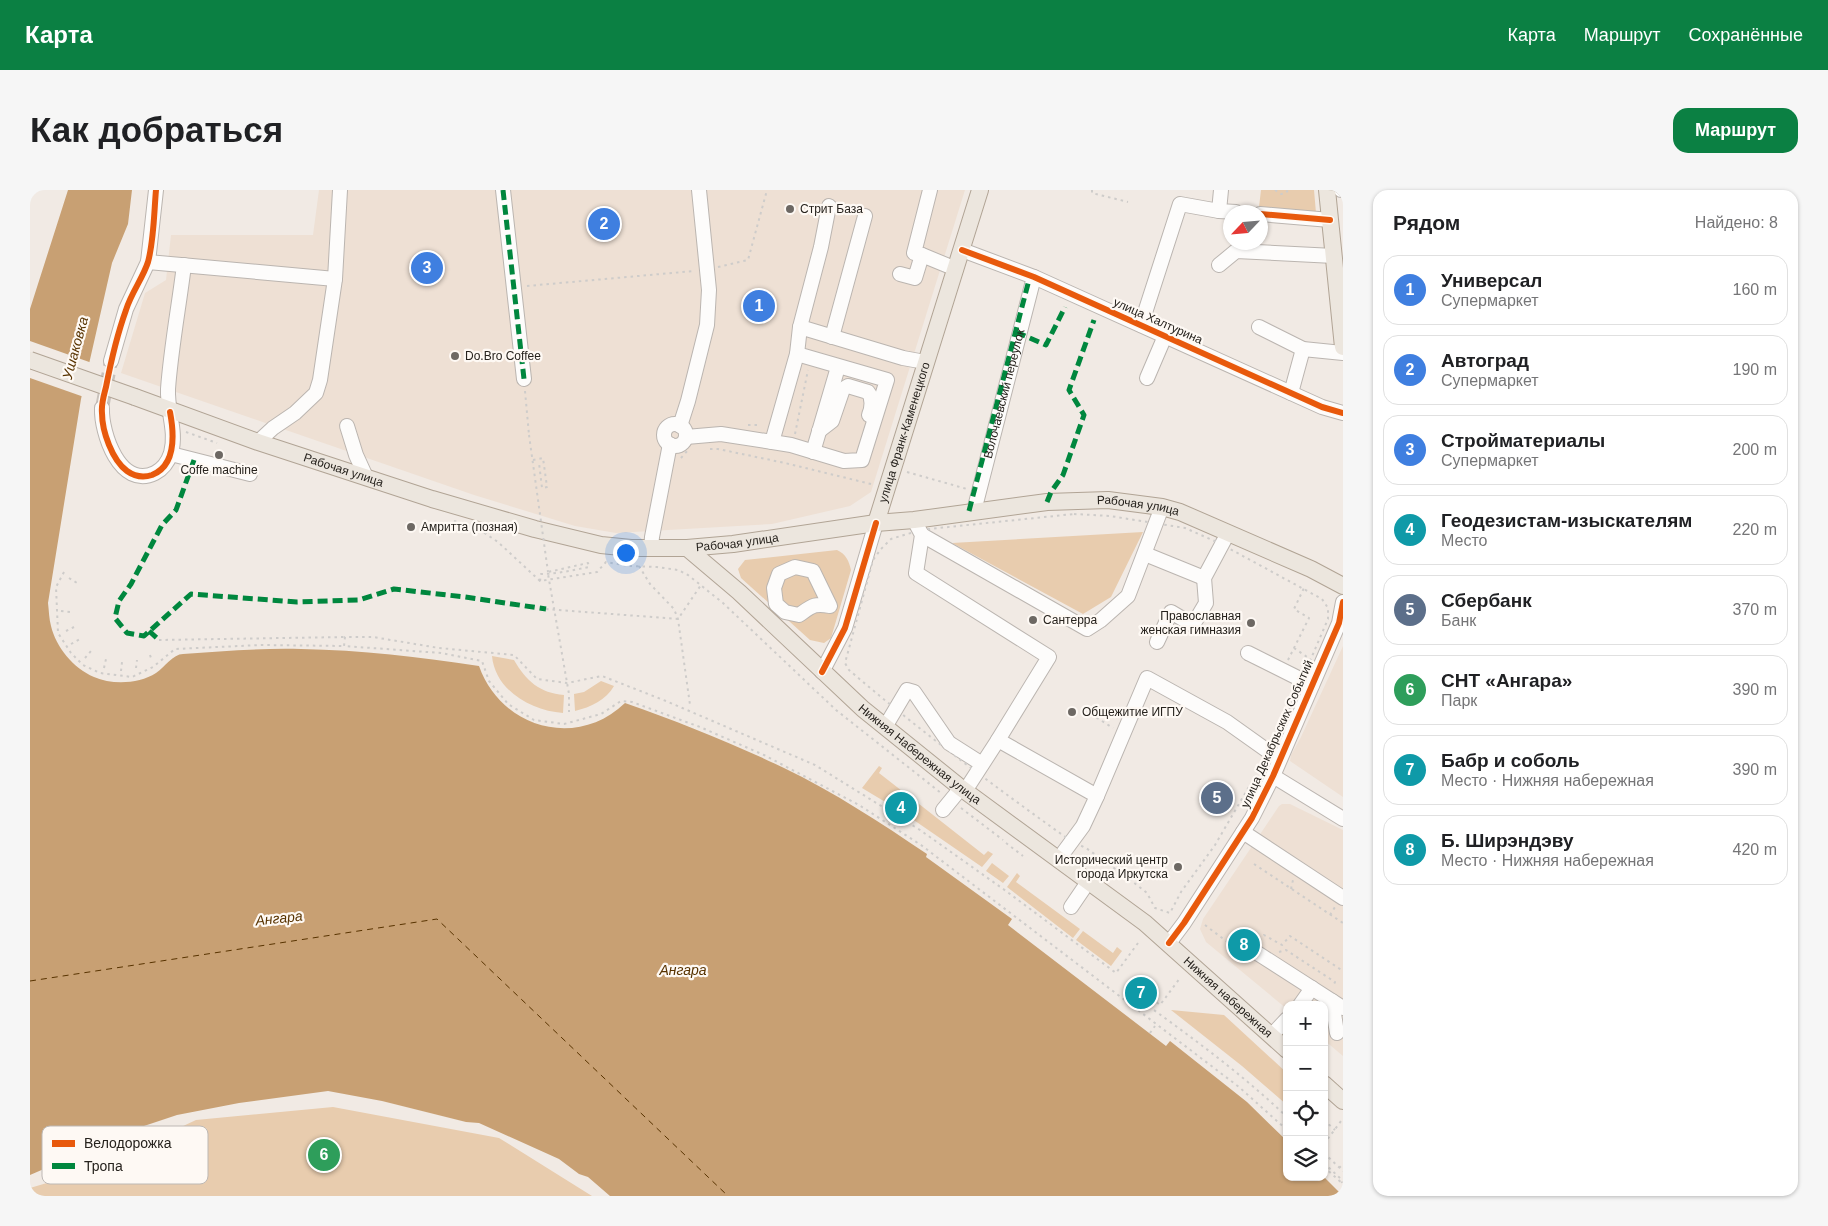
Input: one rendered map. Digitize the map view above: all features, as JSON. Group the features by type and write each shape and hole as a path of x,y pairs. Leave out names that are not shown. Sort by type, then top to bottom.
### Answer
{"main road":[{"name":"улица Франк-Каменецкого","path":"876,523 980,190"},
{"path":"1327,190 1343,347"},
{"name":"Рабочая улица","path":"30,360 134,397 170,412 366,477 535,529 601,545 651,549 687,548 733,544 876,523 919,529 974,511 1047,502 1108,500 1162,507 1180,512 1225,539 1311,569 1343,586"},
{"name":"Нижняя Набережная улица","path":"687,548 739,592 822,672 885,727 955,797 1058,860 1145,923 1169,943"},
{"name":"Нижняя набережная","path":"1169,943 1283,1046"},
{"path":"1328,1088 1343,1101"}],"street":[{"path":"111,362 126,309 148,262 156,190"},
{"path":"258,442 273,428 295,413 316,393 320,380 335,279 340,190"},
{"path":"504,190 524,379"},
{"path":"685,437 688,401 707,325 709,290 699,190"},
{"path":"930,190 914,253 956,269"},
{"path":"1219,211 1221,190"},
{"path":"1141,325 1180,204 1223,211"},
{"path":"772,442 798,354 800,327 821,247 829,206"},
{"path":"1268,215 1330,220"},
{"path":"832,337 865,216"},
{"name":"улица Халтурина","path":"962,250 1034,277 1291,394 1322,407 1343,413"},
{"path":"1219,264 1236,251 1334,256"},
{"path":"900,274 915,278 922,255"},
{"path":"148,262 335,279"},
{"path":"102,408 107,437 116,458 125,470 132,474 148,476 161,469 171,454 174,439 168,391 184,265"},
{"name":"Волочаевский переулок","path":"974,511 1034,277"},
{"path":"800,327 903,358 925,362"},
{"path":"1259,327 1303,349 1343,353"},
{"path":"1147,378 1165,336"},
{"path":"1291,394 1303,349"},
{"path":"798,354 888,380 858,461"},
{"path":"813,452 838,366"},
{"path":"819,431 832,421 842,389 848,386 868,392 872,396 871,410 858,461"},
{"path":"347,426 356,455 366,477"},
{"path":"651,549 670,444 665,438 666,431 670,426 685,437 721,434 772,442 844,461 858,461"},
{"path":"171,454 250,474"},
{"path":"955,797 979,768 998,740 1049,657 916,573 919,529 1087,628 1101,620 1128,596 1162,507"},
{"name":"улица Франк-Каменецкого","path":"822,672 840,639 876,523"},
{"path":"1157,642 1171,612 1193,625 1206,603 1204,578 1225,539"},
{"path":"1144,554 1204,578"},
{"name":"улица Декабрьских Событий","path":"1169,943 1252,818 1273,776 1274,755 1307,683 1339,623 1343,602"},
{"path":"830,606 849,613"},
{"path":"1248,653 1307,683"},
{"path":"1058,860 1083,826 1147,678 1227,722 1274,755"},
{"path":"885,727 907,690 914,692 949,743 979,768"},
{"path":"998,740 1097,796"},
{"path":"1273,776 1343,819"},
{"path":"1243,832 1340,902"},
{"path":"1071,908 1088,882"},
{"path":"1251,949 1334,1002 1337,1033"},
{"path":"1303,1001 1312,988"},
{"path":"1271,1036 1283,1023"}],"path":[{"path":"514,287 707,270 748,260 767,190"},
{"path":"1092,190 1092,193 1128,202"},
{"path":"1275,190 1281,194 1286,193 1288,190"},
{"path":"795,435 809,366"},
{"path":"524,379 548,573 569,694 569,712"},
{"path":"678,460 685,437"},
{"path":"708,449 718,449 785,462 871,484"},
{"path":"533,460 543,458 547,487 542,488 539,463"},
{"path":"904,471 974,492"},
{"path":"1074,514 1110,516 1156,523 1185,528 1225,539 1322,599 1328,608 1328,618 1311,659 1307,683 1282,726 1274,755 1215,845 1181,892 1170,913 1155,908 1147,893 1128,878 1086,848 1071,841 979,768 896,710 849,670 845,663 873,560 881,548 891,539 919,529 1074,514"},
{"path":"452,520 480,530 498,542 540,581"},
{"path":"540,581 596,572 606,562 657,566 678,570 688,575 836,710 955,797 1002,840"},
{"path":"540,581 541,574 588,563 589,567 554,574 548,573"},
{"path":"639,566 650,584 674,609 678,619 690,705"},
{"path":"64,572 56,587 58,633 71,653 83,665 100,673 132,677 153,668 175,649 261,645 344,646 441,653 482,661 489,681 508,704 534,720 564,724 601,714 621,701 632,702 700,727 764,756 859,805 921,845 1239,1087 1283,1126"},
{"path":"69,578 77,583"},
{"path":"678,619 701,585"},
{"path":"1282,670 1309,618 1294,609 1304,588"},
{"path":"546,609 678,619"},
{"path":"61,612 70,612"},
{"path":"66,630 74,627"},
{"path":"344,637 344,646"},
{"path":"159,640 373,637 440,648 514,655 537,679 567,683 602,676 666,701 815,765 920,830 1116,973 1138,943"},
{"path":"71,644 80,639"},
{"path":"1294,648 1311,659"},
{"path":"85,658 91,651"},
{"path":"150,655 152,661"},
{"path":"104,668 106,659"},
{"path":"136,668 137,660"},
{"path":"121,671 122,662"},
{"path":"1091,714 1123,735"},
{"path":"1006,843 1023,856"},
{"path":"1258,861 1255,865 1343,924"},
{"path":"1291,889 1293,878"},
{"path":"1330,915 1340,902"},
{"path":"1205,925 1246,956 1264,935 1282,945 1290,936 1343,972"},
{"path":"1269,959 1276,953 1286,950 1335,982 1334,1002"},
{"path":"1180,978 1160,1005 1146,994 1140,1000 1174,1024 1283,1113"},
{"path":"1134,996 1144,984"},
{"path":"1150,1033 1155,1026"},
{"path":"1328,1139 1342,1122"},
{"path":"1328,1124 1335,1130"},
{"path":"1328,1157 1343,1171"},
{"path":"1339,1168 1343,1164"},
{"path":"1328,1167 1341,1179 1342,1184"},
{"path":"1328,1171 1342,1184"}],"shaded area":[{"path":"319,190 965,190 871,492 850,506 772,524 616,533 575,526 474,495 121,373 145,293 166,280 171,235 313,235"},
{"path":"1261,190 1314,190 1316,213 1268,208 1268,205 1259,205"},
{"path":"1143,532 1111,597 1083,614 952,543"},
{"path":"837,550 847,558 851,570 831,638 824,643 810,640 741,578 738,569 745,560"},
{"path":"1343,646 1343,797 1290,761 1291,755"},
{"path":"492,656 514,660 534,685 548,692 564,695 563,713 539,708 517,697 500,679"},
{"path":"601,681 614,686 611,691 598,702 575,711 574,694 584,692"},
{"path":"879,766 882,768 879,773 911,798 902,812 862,788"},
{"path":"914,800 984,855 988,851 993,854 982,867 905,814"},
{"path":"1290,804 1343,830 1343,1056 1328,1043 1328,1001 1283,1001 1283,1006 1206,942 1200,929 1203,919 1279,806"},
{"path":"992,863 1009,876 1003,883 986,871"},
{"path":"1017,873 1020,876 1016,882 1080,929 1073,938 1007,887"},
{"path":"1083,931 1113,953 1117,947 1122,951 1111,966 1076,940"},
{"path":"1171,1010 1224,1015 1283,1069 1283,1102 1242,1066"},
{"path":"333,1107 499,1138 592,1196 30,1196 30,1188 43,1184 208,1184 208,1126 183,1126 196,1120"}],"water":[{"name":"Ангара","path":"68,190 132,190 128,224 112,263 81,399 48,603 53,634 66,656 79,668 101,680 125,682 149,677 176,656 183,654 286,649 368,652 413,657 479,666 490,687 504,705 522,717 542,725 563,728 585,726 606,717 625,703 725,741 821,787 875,819 927,854 926,857 1012,919 1008,925 1166,1046 1170,1041 1247,1102 1283,1137 1283,1181 1328,1181 1343,1196 610,1196 588,1177 579,1174 559,1159 479,1123 466,1122 382,1101 328,1091 239,1103 177,1115 144,1126 42,1126 42,1170 30,1175 30,309"}],"pier":[{"path":"30,341 92,363 84,397 30,378"}],"ferry route":[{"path":"30,981 437,919 728,1196"}],"tunnel":[{"path":"102,408 111,361"}],"marked path":[{"path":"503,190 524,379"},
{"path":"969,511 1030,276"},
{"path":"1016,332 1046,345 1065,307"},
{"path":"1047,502 1051,492 1063,475 1084,415 1069,390 1094,320"},
{"path":"194,460 176,510 162,525 131,584 119,601 115,618 127,633 144,636 191,594 297,602 359,600 394,589 546,609"},
{"path":"149,631 159,640"}],"cycle path":[{"path":"156,190 153,235 148,262 123,319 112,358 102,406 102,420 112,453 127,471 139,476 149,476 166,464 170,456 173,439 170,412"},
{"path":"1268,215 1330,220"},
{"path":"962,250 1034,277 1322,407 1343,413"},
{"path":"822,672 845,628 876,523"},
{"path":"1169,943 1252,818 1273,776 1339,623 1343,602"}],"place":[{"name":"Стрит База","path":"790,209"},
{"name":"Автоград","path":"604,224"},
{"name":"Стройматериалы","path":"427,268"},
{"name":"Универсал","path":"759,306"},
{"name":"Do.Bro Coffee","path":"455,356"},
{"name":"Coffe machine","path":"219,455"},
{"name":"Амритта (позная)","path":"411,527"},
{"name":"Сантерра","path":"1033,620"},
{"name":"Православная женская гимназия","path":"1251,623"},
{"name":"Общежитие ИГПУ","path":"1072,712"},
{"name":"Сбербанк","path":"1217,798"},
{"name":"Геодезистам-изыскателям","path":"901,808"},
{"name":"Исторический центр города Иркутска","path":"1178,867"},
{"name":"Б. Ширэндэву","path":"1244,945"},
{"name":"Бабр и соболь","path":"1141,993"},
{"name":"СНТ «Ангара»","path":"324,1155"}],"water label":[{"name":"Ушаковка","path":"75,348"}]}
